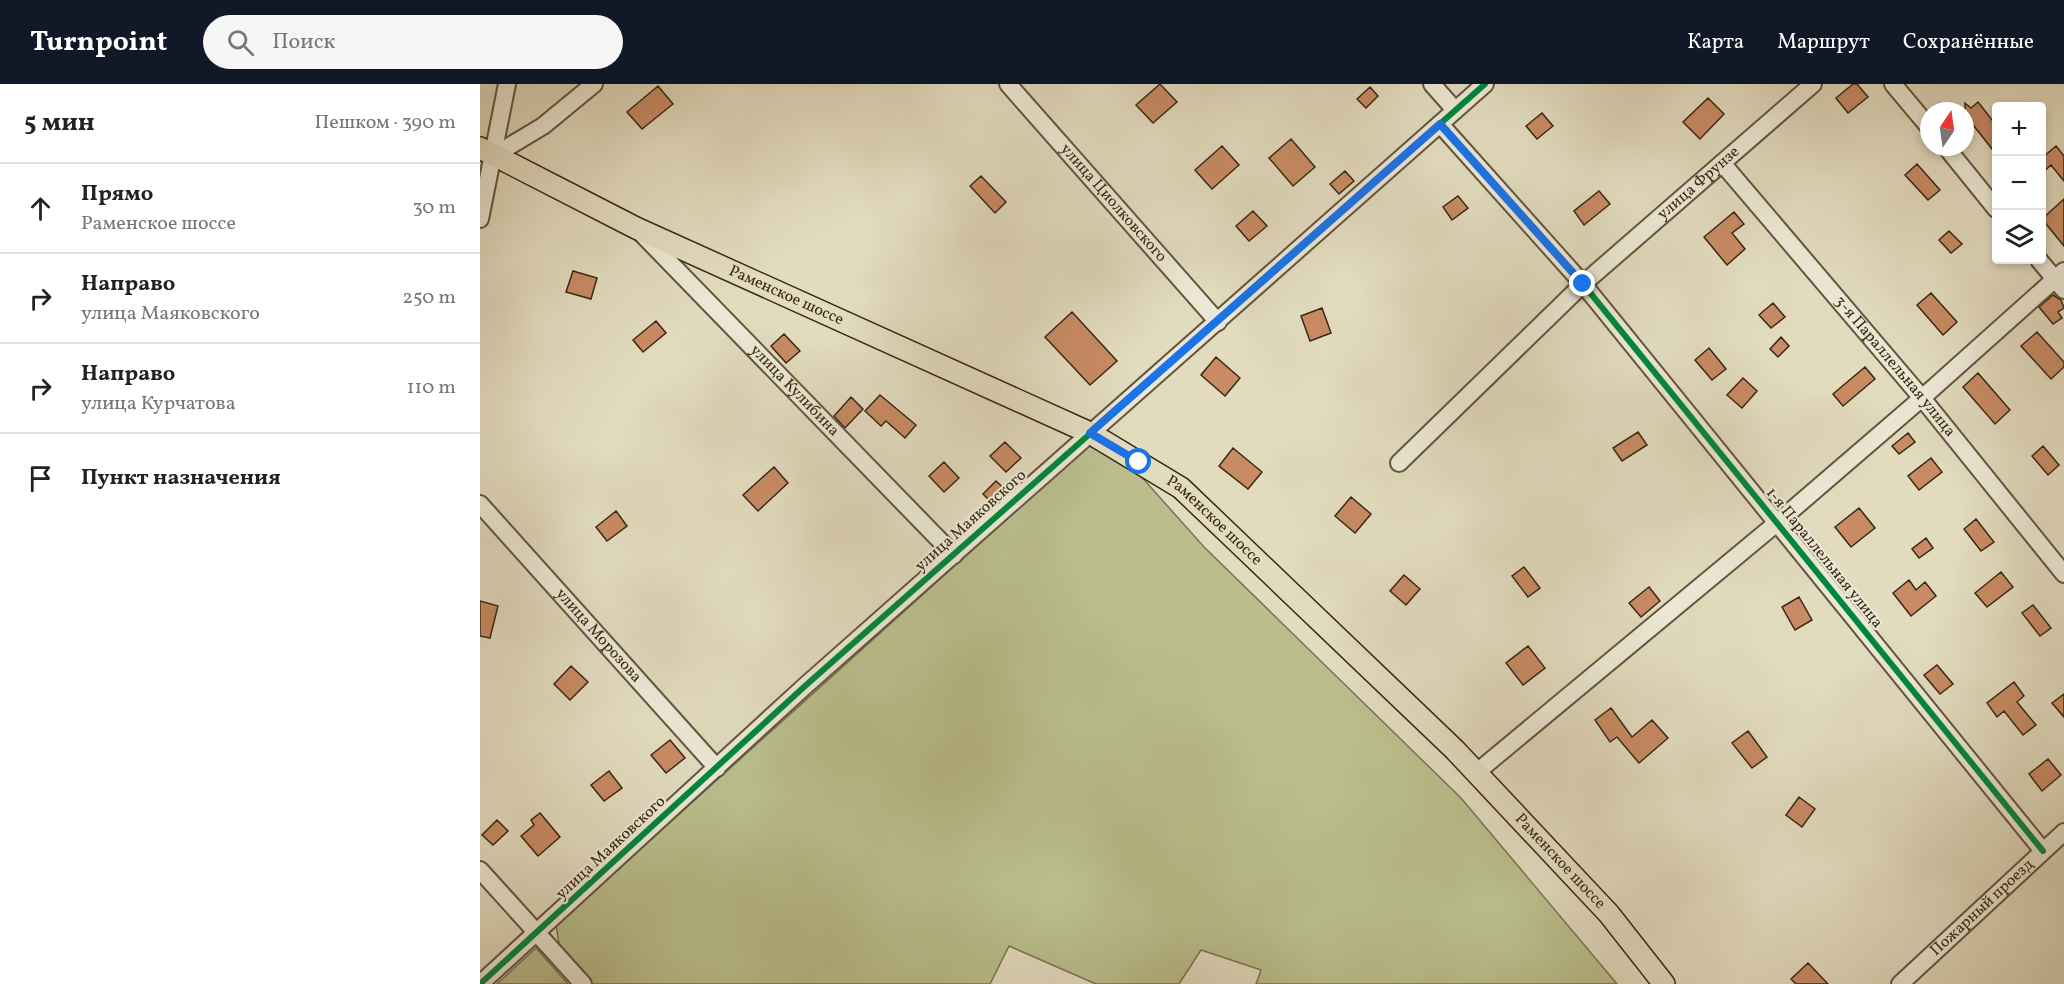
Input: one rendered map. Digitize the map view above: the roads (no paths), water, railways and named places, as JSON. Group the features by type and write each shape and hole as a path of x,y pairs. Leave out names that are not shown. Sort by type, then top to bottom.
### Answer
{"main road":[{"name":"Раменское шоссе","path":"487,152 636,228 1090,433 1181,488 1476,772 1608,914 1664,984"}],"street":[{"path":"480,219 487,152 507,84"},
{"path":"487,152 543,126 594,84"},
{"name":"улица Циолковского","path":"1008,84 1218,322"},
{"path":"1432,84 1455,110"},
{"name":"улица Маяковского","path":"480,984 1090,433 1485,84"},
{"name":"улица Фрунзе","path":"1399,464 1583,284 1813,84"},
{"path":"1893,84 1920,116"},
{"name":"1-я Параллельная улица","path":"1440,124 1583,284 2043,851"},
{"path":"1953,156 1992,204"},
{"name":"3-я Параллельная улица","path":"1722,163 1922,398 2064,574"},
{"name":"улица Кулибина","path":"636,228 954,555"},
{"path":"1476,772 1778,522 2061,280 2043,264"},
{"name":"улица Морозова","path":"480,504 717,768"},
{"name":"Пожарный проезд","path":"1900,984 2064,832"},
{"path":"480,870 583,984"}]}
